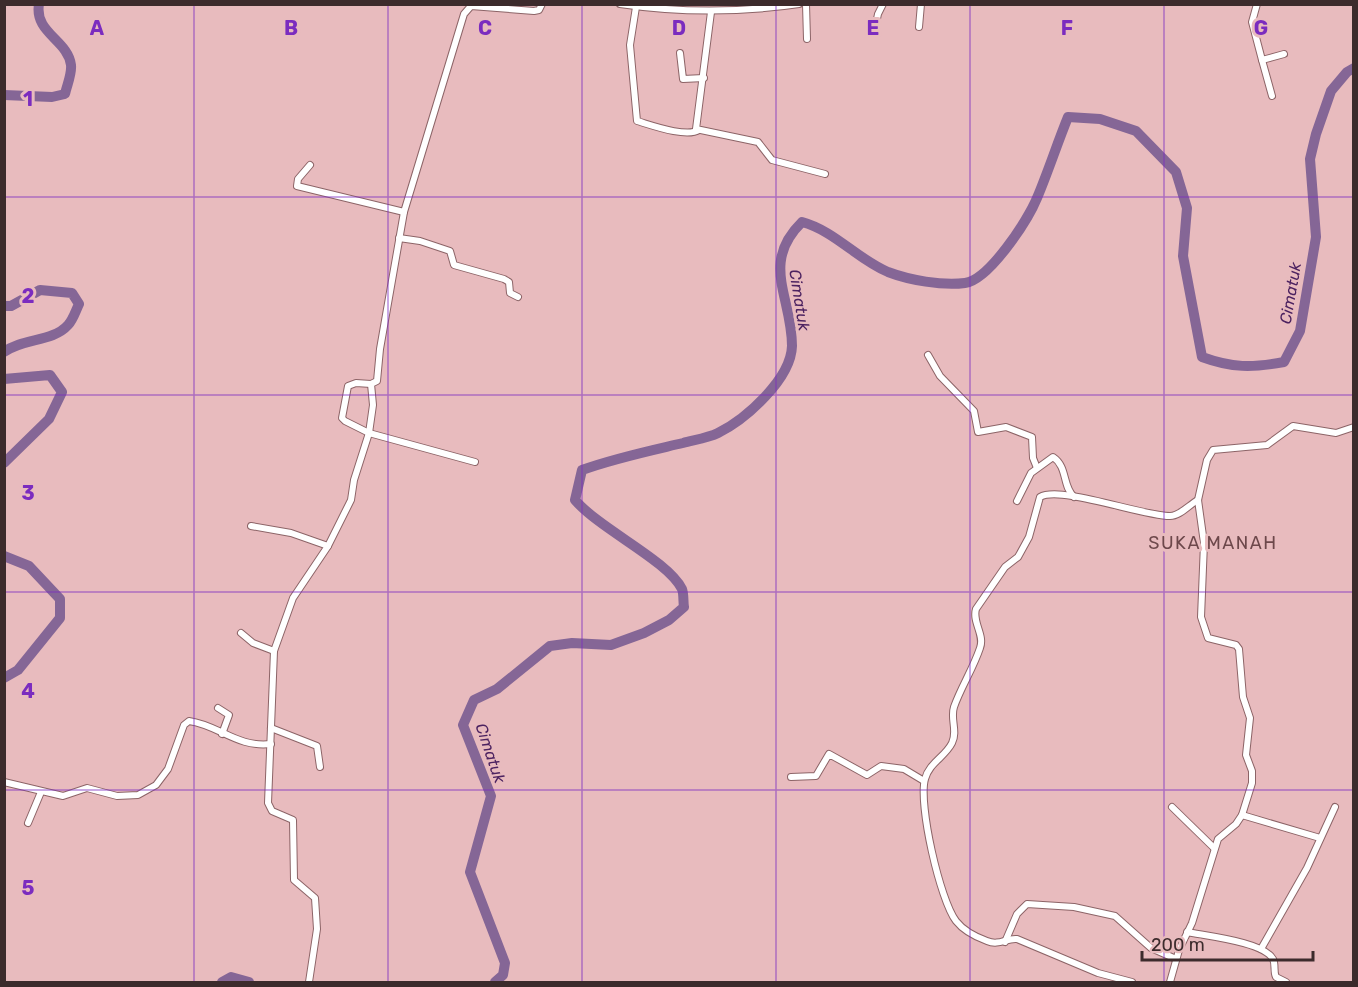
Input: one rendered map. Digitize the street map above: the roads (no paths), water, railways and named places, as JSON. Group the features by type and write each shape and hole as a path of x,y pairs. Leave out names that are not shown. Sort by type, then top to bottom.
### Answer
{"street":[{"path":"464,4 534,11 539,10 542,4"},
{"path":"620,4 711,12 720,8 799,4"},
{"path":"806,4 807,39"},
{"path":"874,33 878,14 883,4"},
{"path":"919,27 921,4"},
{"path":"1257,4 1252,22 1272,96"},
{"path":"471,6 465,12 460,26 437,111 404,212 377,381 371,384 356,383 348,387 342,418 369,433 475,462"},
{"path":"636,7 630,45 637,121 672,131 694,133 699,130 758,142 772,160 825,174"},
{"path":"699,130 696,127 711,12"},
{"path":"680,53 683,79 704,78"},
{"path":"1262,60 1284,54"},
{"path":"310,165 297,182 299,187 404,212"},
{"path":"399,238 420,241 450,251 454,265 504,279 509,282 510,293 518,297"},
{"path":"928,355 940,376 974,411 978,432 1006,427 1032,437 1033,458 1037,468"},
{"path":"309,982 318,911 313,893 297,885 294,880 293,820 269,808 274,651 293,598 328,546 351,500 354,480 369,433 373,405 371,384"},
{"path":"1170,982 1219,837 1236,824 1242,814 1253,776 1245,754 1251,718 1243,697 1239,649 1236,645 1208,638 1202,625 1204,543 1198,500 1207,460 1213,450 1267,445 1293,426 1336,433 1353,427"},
{"path":"1017,501 1031,473 1051,458 1058,461 1065,474 1068,489 1074,497"},
{"path":"1132,982 1098,973 1017,939 988,942 958,923 949,909 937,874 927,821 924,781 929,769 946,753 956,733 954,708 982,641 974,614 976,609 1005,567 1018,557 1029,537 1040,497 1046,494 1074,497 1169,516 1178,514 1198,500"},
{"path":"251,526 291,533 328,546"},
{"path":"241,633 253,643 274,651"},
{"path":"218,708 229,715 222,734"},
{"path":"4,782 65,796 87,789 117,796 138,795 156,785 168,769 186,722 196,722 246,744 271,744"},
{"path":"272,728 316,746 320,767"},
{"path":"791,777 816,776 830,754 867,775 881,766 901,769 924,781"},
{"path":"28,823 41,792"},
{"path":"1172,807 1215,848"},
{"path":"1261,949 1307,868 1335,807"},
{"path":"1242,814 1320,838"},
{"path":"1005,942 1017,914 1024,906 1074,907 1115,916 1152,948 1176,959"},
{"path":"1187,932 1261,949 1272,957 1276,977 1286,982"}],"waterway":[{"path":"4,95 52,97 65,94 71,68 69,56 41,22 39,4"},
{"name":"Cimatuk","path":"495,982 503,975 505,963 470,872 491,796 463,725 474,700 497,689 550,646 572,643 611,645 644,633 669,620 684,607 682,589 663,567 586,511 575,500 582,470 619,458 714,435 729,427 765,397 784,372 790,359 791,328 780,266 790,237 802,222 836,238 866,260 888,272 926,282 965,283 985,272 996,261 1025,220 1037,198 1068,117 1100,119 1136,131 1176,172 1187,208 1183,256 1202,357 1242,366 1284,362 1300,331 1316,237 1310,159 1331,91 1347,72 1354,68"},
{"path":"4,306 11,306 40,290 72,293 79,304 68,325 62,330 20,344 4,352"},
{"path":"4,379 50,375 62,392 49,419 4,463"},
{"path":"4,556 29,566 60,599 60,618 18,670 4,678"},
{"name":"Cimatuk","path":"222,982 231,977 249,982"}],"district":[{"name":"SUKA MANAH","path":"1213,543"}]}
